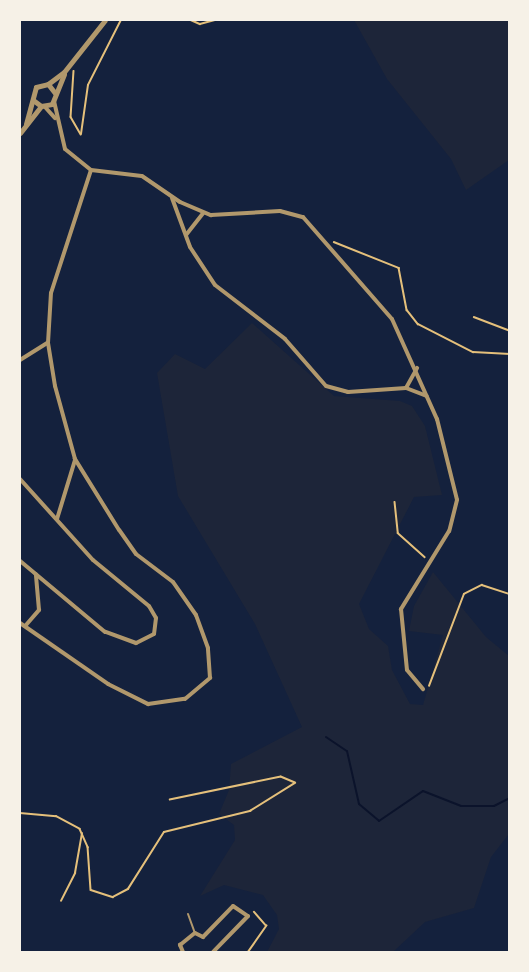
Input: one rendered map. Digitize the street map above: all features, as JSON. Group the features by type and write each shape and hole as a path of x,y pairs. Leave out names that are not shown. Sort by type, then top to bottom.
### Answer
{"street":[{"path":"105,20 67,70 55,93 57,121 65,149 91,170 142,176 172,197 202,213 288,212 310,221 392,319 417,366 458,500 453,523 408,592 399,622 408,675 423,689"},
{"path":"26,124 36,87 48,84 67,70"},
{"path":"48,84 55,93"},
{"path":"33,99 57,121"},
{"path":"20,133 43,106 54,101"},
{"path":"20,623 108,684 148,704 185,699 210,678 208,648 196,615 172,582 129,546 75,459 48,343 51,293 91,170"},
{"path":"172,197 186,235 214,285 285,339 326,386 348,392 406,388 428,397"},
{"path":"186,235 202,213"},
{"path":"20,360 48,343"},
{"path":"406,388 417,366"},
{"path":"57,519 75,459"},
{"path":"20,479 93,560 148,606 156,618 154,634 136,643 105,632 20,561"},
{"path":"26,625 39,610 36,574"},
{"path":"183,952 180,945 195,933 203,938 233,906 248,916 213,952"}],"lane":[{"path":"189,914 195,933"}],"path":[{"path":"67,70 77,79 71,117 81,134 88,85 121,20"},
{"path":"191,20 200,24 215,20"},
{"path":"327,239 399,268 407,310 418,324 473,352 510,354"},
{"path":"474,317 510,331"},
{"path":"395,502 398,533 430,560"},
{"path":"423,689 434,680 464,594 478,585 510,594"},
{"path":"20,813 57,816 82,832 91,890 102,897 118,896 164,832 255,809 295,783 281,777 170,800"},
{"path":"61,901 80,859 82,832"},
{"path":"248,916 256,912 266,926 248,952"}],"shaded area":[{"path":"354,20 509,20 509,160 466,190 451,159 387,79"},
{"path":"252,323 334,396 400,401 412,406 425,426 442,495 414,497 359,604 369,629 388,646 392,670 410,704 423,705 443,635 409,631 414,606 433,572 486,637 509,656 509,834 491,857 474,908 425,922 393,952 267,952 279,929 277,915 263,895 224,885 200,896 235,840 234,825 219,814 229,790 231,764 302,727 255,624 178,496 157,373 175,354 205,369"}],"waterway":[{"path":"326,737 347,751 359,804 379,821 423,791 461,806 494,806 510,798"}]}
